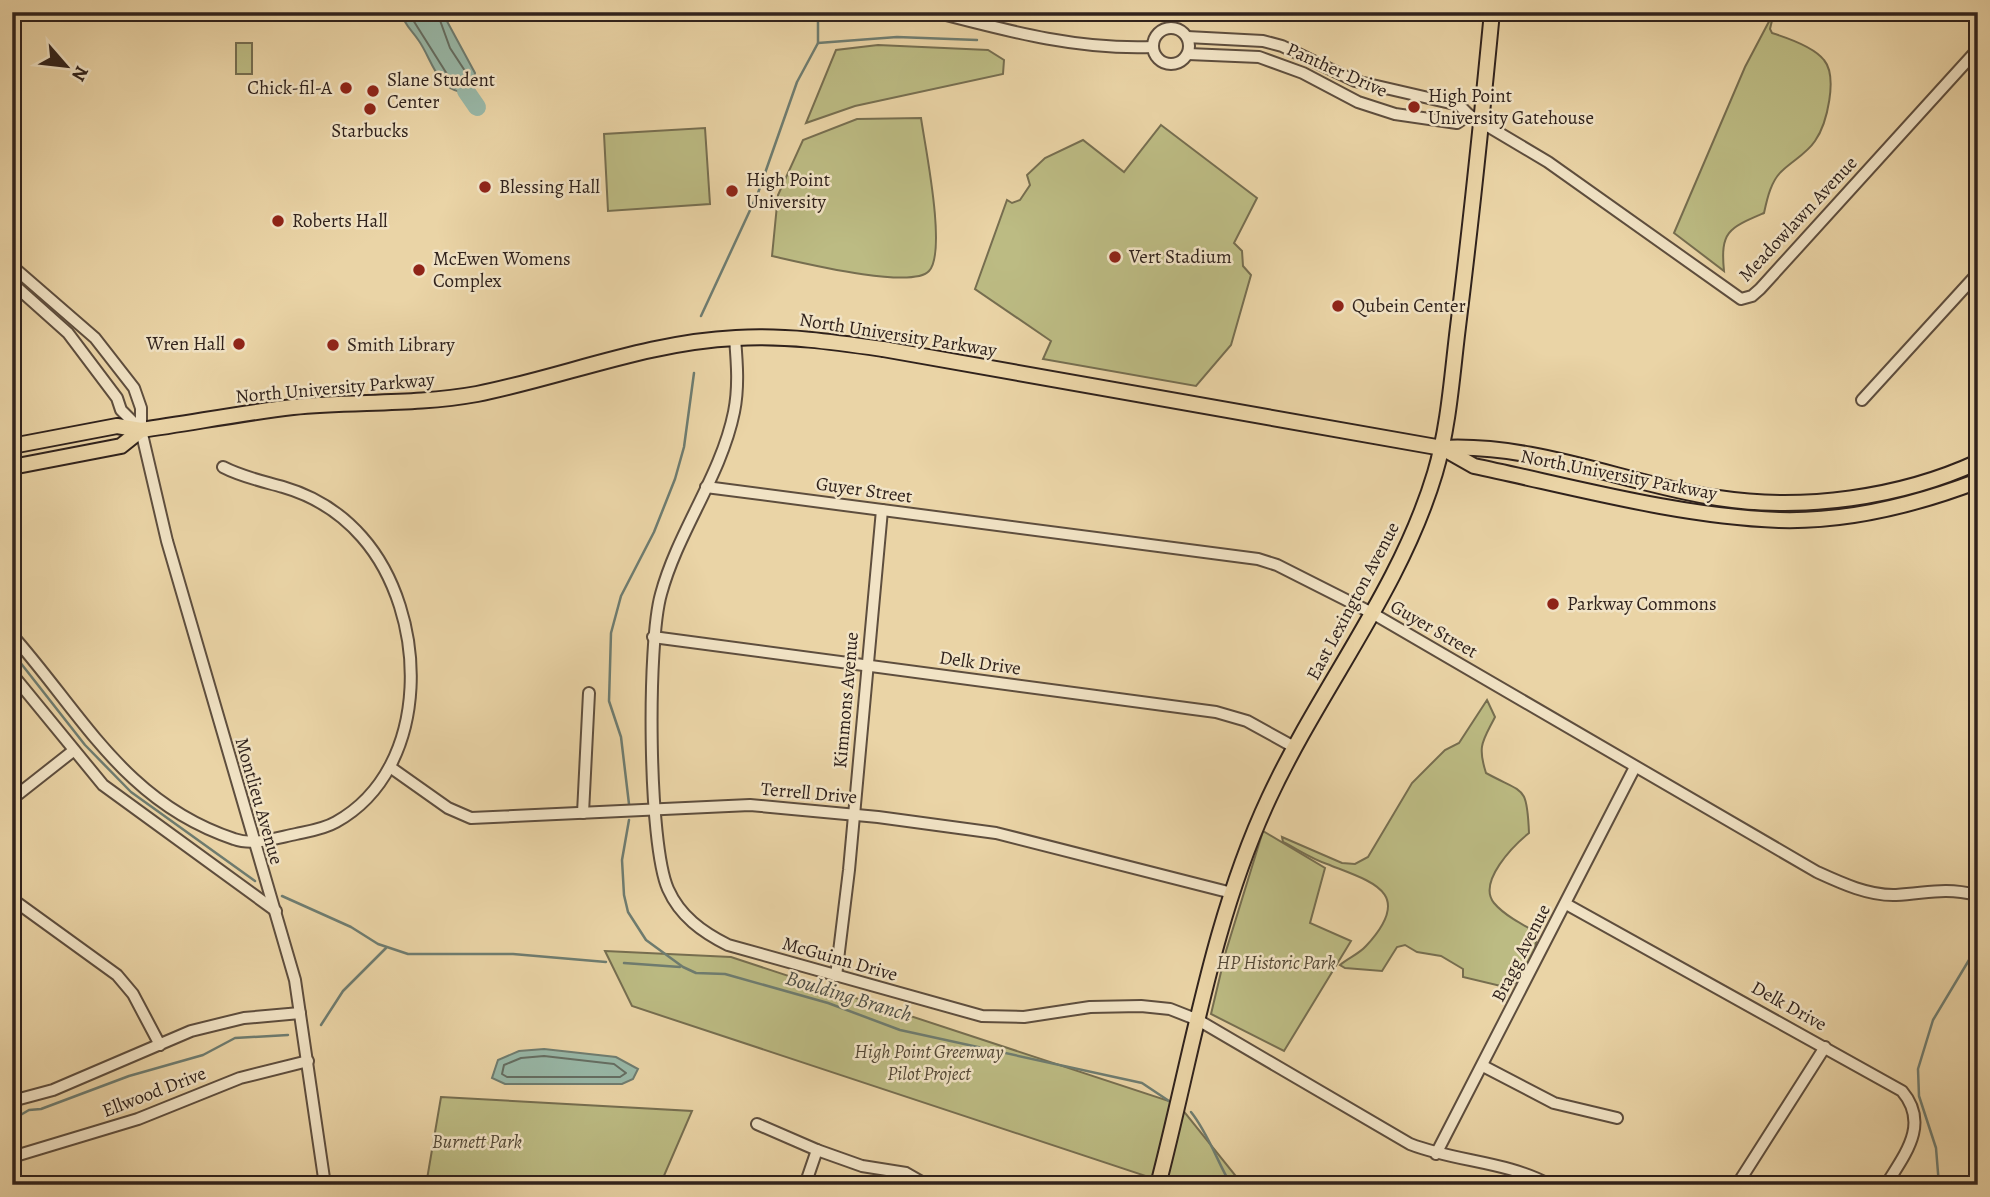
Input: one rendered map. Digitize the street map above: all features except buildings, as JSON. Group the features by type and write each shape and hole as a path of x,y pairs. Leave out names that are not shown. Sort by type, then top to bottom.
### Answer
{"main road":[{"name":"East Lexington Avenue","path":"1158,1185 1232,893 1254,833 1294,747 1372,613 1418,523 1442,448 1475,118 1492,12"},
{"name":"North University Parkway","path":"12,446 117,426 141,430 292,407 426,401 477,394 639,352 734,338 804,338 883,349 1442,448 1478,446 1571,464 1717,498 1796,503 1876,494 1931,480"},
{"name":"North University Parkway","path":"12,467 121,446 141,430"},
{"name":"North University Parkway","path":"1442,448 1474,466 1698,511 1793,519 1875,511"},
{"path":"1875,511 1892,498 1928,490 1931,480 1978,462"},
{"path":"1949,492 1954,480 1978,470"},
{"path":"1875,511 1949,492 1978,481"}],"street":[{"path":"934,12 1058,43 1099,48 1153,47"},
{"path":"1166,29 1178,29 1187,37 1188,54 1179,63 1168,64 1157,58 1153,47 1156,36 1166,29"},
{"name":"Panther Drive","path":"1187,37 1243,38 1282,46 1343,76 1385,89 1459,105 1475,118"},
{"name":"Meadowlawn Avenue","path":"1475,118 1548,162 1741,299 1752,296 1759,289 1978,49"},
{"name":"Panther Drive","path":"1188,54 1241,54 1280,63 1358,102 1395,114 1457,124 1475,118"},
{"name":"Montlieu Avenue","path":"12,266 83,326 114,360 141,408 141,430 166,541 295,980 325,1185"},
{"path":"1862,400 1978,273"},
{"path":"12,283 68,332 117,398 121,410 141,430"},
{"name":"McGuinn Drive","path":"734,338 738,370 734,414 706,487 668,572 653,638 656,809 663,876 676,903 693,923 728,945 982,1016 1024,1017 1090,1007 1141,1006 1170,1009 1198,1020 1410,1144 1436,1154 1510,1168 1550,1185"},
{"path":"12,635 52,680 92,737 128,776 186,816 234,840 253,842 323,828 368,799 390,768 407,718 410,665 399,604 378,558 363,538 333,510 286,488 237,475 223,467"},
{"name":"Guyer Street","path":"706,487 1258,559 1372,613 1817,872 1843,884 1895,895 1949,890 1978,895"},
{"name":"Kimmons Avenue","path":"836,976 882,510"},
{"name":"Delk Drive","path":"653,638 1216,712 1247,721 1294,747"},
{"path":"12,674 74,751 110,790 275,911"},
{"path":"583,813 589,693"},
{"path":"12,799 74,751"},
{"name":"Bragg Avenue","path":"1436,1154 1635,766"},
{"name":"Terrell Drive","path":"390,768 448,808 471,818 750,804 853,814 996,833 1232,893"},
{"path":"12,899 117,975 133,994 160,1045"},
{"name":"Delk Drive","path":"1566,904 1894,1085 1908,1098 1913,1110 1915,1132 1911,1144 1886,1185"},
{"name":"Ellwood Drive","path":"12,1101 53,1090 191,1031 244,1018 300,1013"},
{"path":"1737,1185 1825,1046"},
{"name":"Ellwood Drive","path":"12,1157 138,1119 240,1078 308,1061"},
{"path":"1483,1066 1554,1102 1616,1118"},
{"path":"757,1124 817,1150 862,1166 906,1173 927,1185"},
{"path":"805,1185 817,1150"}],"green space":[{"path":"1774,12 1770,29 1772,33 1807,47 1824,60 1830,77 1827,112 1815,141 1775,179 1764,213 1735,227 1729,233 1724,247 1724,271 1674,233 1745,67"},
{"path":"236,43 252,43 252,74 236,74"},
{"path":"878,45 988,50 1004,60 1003,74 855,106 806,123 836,50"},
{"path":"921,118 935,222 934,260 929,271 918,276 901,278 879,276 772,256 778,195 803,140 857,119"},
{"name":"Vert Stadium","path":"1161,125 1257,198 1234,243 1242,251 1243,266 1251,275 1231,345 1196,386 1043,359 1051,341 975,289 1007,200 1012,203 1020,200 1030,185 1027,175 1045,158 1083,140 1124,172"},
{"path":"705,128 710,204 608,211 604,134"},
{"path":"1487,700 1495,717 1482,749 1486,773 1521,792 1527,806 1529,833 1499,865 1490,885 1490,894 1503,912 1536,932 1535,947 1529,965 1518,980 1505,987 1463,977 1463,969 1441,956 1417,952 1405,945 1397,947 1382,971 1345,968 1340,965 1363,949 1381,928 1387,913 1387,901 1382,892 1372,884 1310,857 1283,842 1282,837 1342,863 1355,864 1368,857 1412,783 1445,750 1459,743"},
{"name":"HP Historic Park","path":"1263,831 1325,868 1310,923 1351,941 1284,1051 1211,1014 1226,951"},
{"name":"High Point Greenway Pilot Project","path":"605,951 731,957 1178,1104 1243,1185 1160,1185 1155,1179 632,1006"},
{"name":"Burnett Park","path":"441,1097 692,1111 660,1185 426,1185"}],"water":[{"path":"401,12 442,12 475,73 473,85 461,92 440,79"},
{"path":"544,1049 616,1057 638,1069 633,1079 622,1084 505,1084 492,1078 498,1060 519,1051"}],"waterway":[{"name":"Boulding Branch","path":"701,316 758,193 797,82 818,43 818,12"},
{"path":"994,16 998,12"},
{"path":"818,43 897,37 977,40"},
{"path":"466,91 477,107"},
{"name":"Boulding Branch","path":"629,804 621,737 609,701 611,633 621,596 654,532 675,479 684,447 694,373"},
{"path":"12,652 85,745 131,792 255,881"},
{"name":"Boulding Branch","path":"629,820 622,860 628,912 646,940 683,967 696,973 725,974 828,1003 900,1030 1142,1083 1169,1101"},
{"path":"282,896 351,927 378,944 408,954 513,954 606,962"},
{"path":"1939,1185 1936,1148 1919,1096 1918,1069 1933,1020 1978,945"},
{"path":"321,1025 343,991 386,948"},
{"path":"624,963 680,967"},
{"path":"12,1120 29,1110 41,1109 129,1076 203,1055 235,1038 288,1035"},
{"name":"Boulding Branch","path":"1191,1112 1231,1185"}],"place":[{"name":"Chick-fil-A","path":"346,88"},
{"name":"Slane Student Center","path":"373,91"},
{"name":"High Point University Gatehouse","path":"1414,107"},
{"name":"Starbucks","path":"370,109"},
{"name":"Blessing Hall","path":"485,187"},
{"name":"High Point University","path":"732,191"},
{"name":"Roberts Hall","path":"278,221"},
{"name":"Vert Stadium","path":"1115,257"},
{"name":"McEwen Womens Complex","path":"419,270"},
{"name":"Qubein Center","path":"1338,306"},
{"name":"Wren Hall","path":"239,344"},
{"name":"Smith Library","path":"333,345"},
{"name":"Parkway Commons","path":"1553,604"}]}
